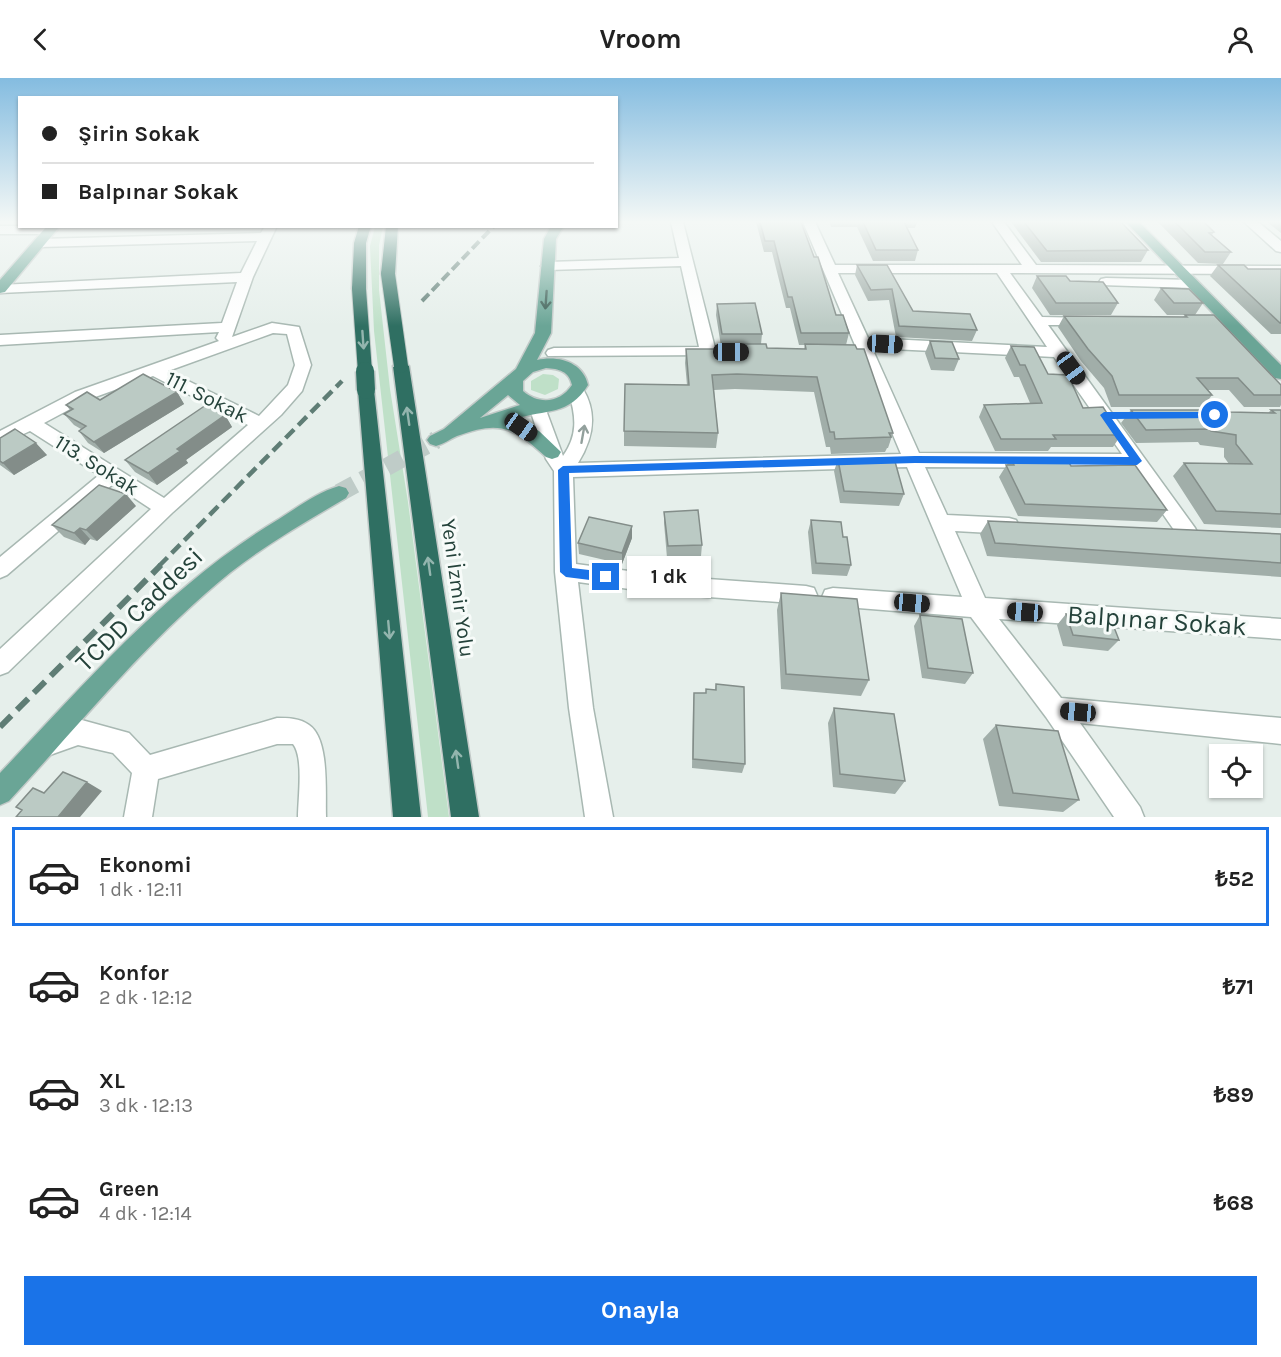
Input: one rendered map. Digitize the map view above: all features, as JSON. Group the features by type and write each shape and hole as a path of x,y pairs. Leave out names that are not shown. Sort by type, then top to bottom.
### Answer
{"highway":[{"path":"360,256 359,289 366,390 407,817"},
{"name":"Yeni İzmir Yolu","path":"389,256 388,274 465,817"}],"main road":[{"path":"0,289 28,256"},
{"path":"537,406 520,399 513,387 543,333 549,256"},
{"path":"1166,256 1281,374"},
{"path":"543,333 564,363 579,378 580,385 577,393 559,404 537,406 443,436 519,375 546,363 564,363"},
{"path":"491,421 506,422 521,427 557,461"},
{"name":"TCDD Caddesi","path":"0,792 129,654 210,577 253,544 339,493"}],"street":[{"path":"221,346 256,256"},
{"path":"564,363 591,353 714,352 686,256"},
{"path":"825,256 978,608 1055,710 1130,817"},
{"path":"1022,256 1032,270"},
{"path":"548,266 687,262"},
{"path":"831,269 1005,274 1193,284"},
{"path":"1005,274 1032,270 1281,270"},
{"path":"1005,274 1188,534"},
{"path":"0,289 246,278"},
{"path":"1204,320 1228,320"},
{"path":"1038,321 1097,321"},
{"path":"0,340 228,327"},
{"path":"0,439 81,396 272,328 294,330 303,365 296,387 275,411 165,508 0,664"},
{"path":"845,352 866,347 1060,352"},
{"path":"564,363 591,353"},
{"name":"111. Sokak","path":"154,370 260,424"},
{"path":"557,461 580,450 585,427 583,410 577,393"},
{"path":"537,406 557,461 581,708 599,817"},
{"path":"1104,415 1128,415"},
{"name":"113. Sokak","path":"29,422 165,508"},
{"path":"557,461 1137,461"},
{"path":"0,569 112,475"},
{"path":"942,523 1024,527"},
{"path":"1165,533 1211,535"},
{"name":"Balpınar Sokak","path":"566,572 666,585 1281,629"},
{"path":"1055,710 1281,731"},
{"path":"146,770 277,731 301,734 311,748 312,817"},
{"path":"47,743 78,732 120,742 146,770"},
{"path":"138,817 146,770"}],"green space":[{"path":"370,256 379,256 379,290 390,389 408,502 449,817 428,817 374,331"},
{"path":"543,374 553,375 559,379 558,389 545,395 531,390 531,381"}],"building":[{"path":"778,256 818,257 836,315 843,315 849,333 801,333 792,297 788,297"},
{"path":"857,265 887,265 913,311 970,314 977,330 899,326 892,289 871,290"},
{"path":"1218,265 1244,265 1248,269 1281,269 1281,323 1280,323"},
{"path":"1037,276 1066,276 1070,281 1103,282 1118,303 1056,303"},
{"path":"1161,288 1189,289 1203,303 1174,303"},
{"path":"755,303 762,334 722,334 717,304"},
{"path":"1185,315 1214,315 1281,385 1281,395 1254,395 1238,378 1197,378 1212,395 1119,395 1112,376 1088,349 1064,316 1187,317"},
{"path":"930,341 952,342 959,359 935,358"},
{"path":"724,344 766,344 767,348 806,349 805,344 855,345 857,349 864,349 893,433 889,433 891,437 835,439 834,432 830,432 817,377 737,374 712,375 718,433 624,431 625,384 689,385 686,349 725,349"},
{"path":"1011,346 1034,347 1048,374 1068,375 1083,408 1103,407 1121,435 1053,435 1056,439 1001,439 984,405 1042,403 1025,365 1020,365"},
{"path":"143,374 177,392 94,442 79,431 86,426 64,414 73,409 66,405 87,392 100,400"},
{"path":"206,405 225,415 148,473 125,460"},
{"path":"1131,410 1228,410 1230,412 1275,413 1271,410 1281,410 1281,514 1216,511 1184,463 1252,464 1236,444 1236,435 1209,429 1146,430"},
{"path":"15,429 36,443 3,463 0,461 0,438"},
{"path":"894,458 904,494 844,491 838,460"},
{"path":"1011,458 1066,458 1071,466 1135,465 1167,510 1025,504 1006,465 1014,465"},
{"path":"99,485 126,494 86,530 80,528 74,533 52,525"},
{"path":"698,510 702,545 668,546 664,512"},
{"path":"589,517 632,526 622,553 578,543"},
{"path":"811,520 841,522 843,537 847,537 851,565 816,563"},
{"path":"988,521 1281,534 1281,563 995,543"},
{"path":"781,593 857,599 869,680 786,674"},
{"path":"1066,614 1110,617 1119,640 1073,635"},
{"path":"920,615 962,619 973,673 928,668"},
{"path":"716,684 744,687 745,764 693,759 694,693 706,693 706,689 716,690"},
{"path":"834,708 894,714 905,781 840,774"},
{"path":"996,725 1058,731 1079,800 1013,793"},
{"path":"63,772 87,782 58,817 16,817 22,810 16,807 33,788 44,793"}],"tunnel":[{"path":"339,493 436,440"}],"railway":[{"path":"422,301 465,256"},
{"path":"159,566 342,381"},
{"path":"0,727 161,565"}],"route":[{"path":"606,577 566,572 563,470 915,460 1137,461 1104,415 1215,415"}]}
